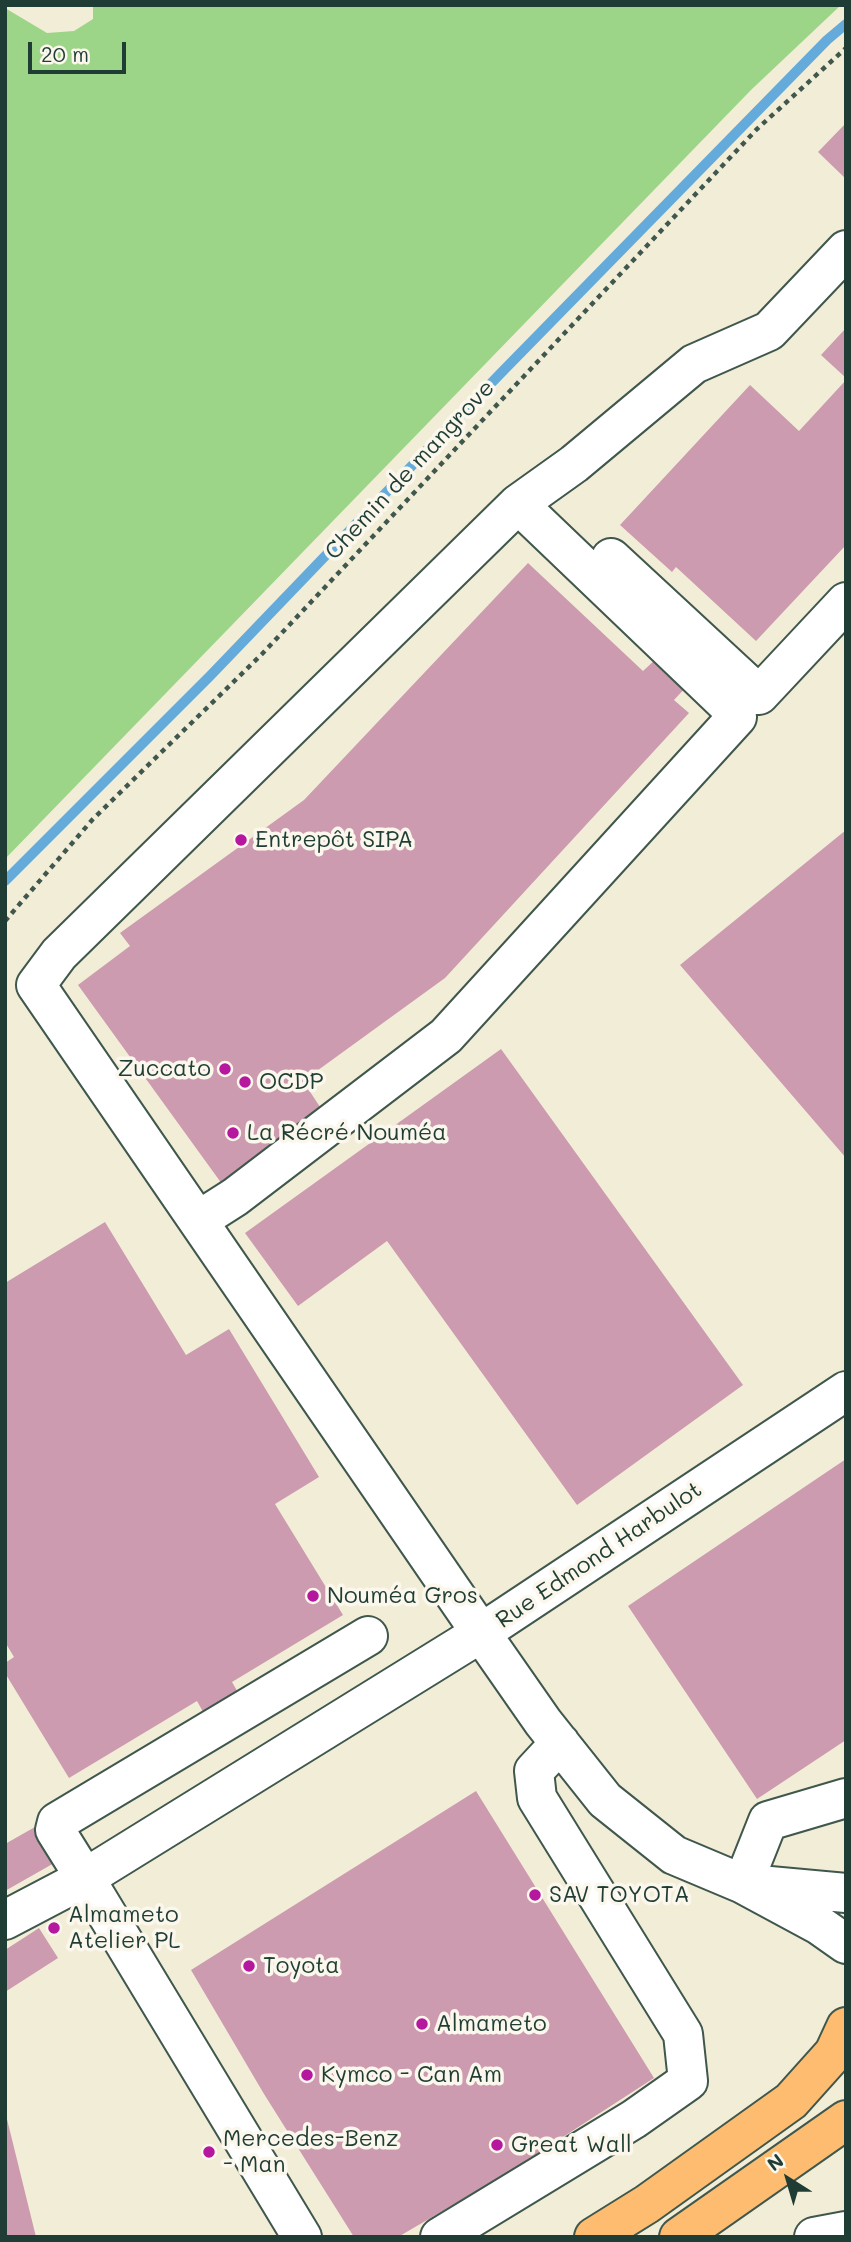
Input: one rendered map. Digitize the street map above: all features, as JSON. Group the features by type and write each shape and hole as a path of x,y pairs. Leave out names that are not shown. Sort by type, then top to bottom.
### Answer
{"main road":[{"path":"594,2237 647,2204 790,2101 834,2053 846,2027"},
{"path":"679,2237 846,2120"}],"street":[{"path":"5,1920 85,1878 481,1633 36,985 59,954 528,497 574,464 694,364 769,331 846,250"},
{"path":"528,497 759,695 846,602"},
{"path":"199,1220 235,1197 446,1036 737,717 528,497"},
{"name":"Rue Edmond Harbulot","path":"846,1391 481,1633 560,1743 605,1800 674,1855 743,1884 819,1925 846,1944"},
{"path":"302,2237 55,1830 57,1822 368,1636"},
{"path":"440,2237 634,2119 688,2081 683,2034 537,1798 534,1771 560,1743"},
{"path":"846,1798 768,1821 743,1884 846,1893"},
{"path":"814,2237 846,2231"}],"path":[{"name":"Chemin de mangrove","path":"5,920 93,819 271,644 757,129 846,48"}],"green space":[{"path":"93,5 841,5 751,90 5,859 5,8 47,33 74,31 93,19"}],"building":[{"path":"846,123 846,179 818,152"},
{"path":"846,328 846,378 821,355"},
{"path":"846,380 846,545 756,641 676,567 672,572 620,525 750,385 799,431"},
{"path":"528,563 643,671 656,659 687,686 674,700 689,713 445,978 303,1081 322,1110 222,1184 78,985 130,946 120,933 304,800"},
{"path":"846,830 846,1158 680,965"},
{"path":"501,1049 743,1385 577,1505 387,1241 298,1306 245,1233"},
{"path":"105,1222 186,1355 229,1329 319,1477 275,1504 343,1615 232,1682 240,1696 206,1717 197,1701 69,1778 5,1673 5,1663 14,1657 5,1642 5,1283"},
{"path":"846,1459 846,1740 757,1799 628,1606"},
{"name":"Almameto","path":"476,1791 654,2078 509,2172 398,2237 354,2237 264,2094 191,1970"},
{"path":"35,1827 56,1862 5,1891 5,1844"},
{"path":"39,1928 58,1958 5,1992 5,1950"},
{"path":"6,2115 36,2237 5,2237"}],"waterway":[{"path":"5,881 210,676 499,375 827,40 846,24"}],"place":[{"name":"Entrepôt SIPA","path":"241,840"},
{"name":"Zuccato","path":"225,1069"},
{"name":"OCDP","path":"245,1082"},
{"name":"La Récré Nouméa","path":"233,1133"},
{"name":"Nouméa Gros","path":"313,1596"},
{"name":"SAV TOYOTA","path":"535,1895"},
{"name":"Almameto Atelier PL","path":"54,1928"},
{"name":"Toyota","path":"249,1966"},
{"name":"Almameto","path":"422,2024"},
{"name":"Kymco - Can Am","path":"307,2075"},
{"name":"Great Wall","path":"497,2145"},
{"name":"Mercedes-Benz - Man","path":"209,2152"}]}
